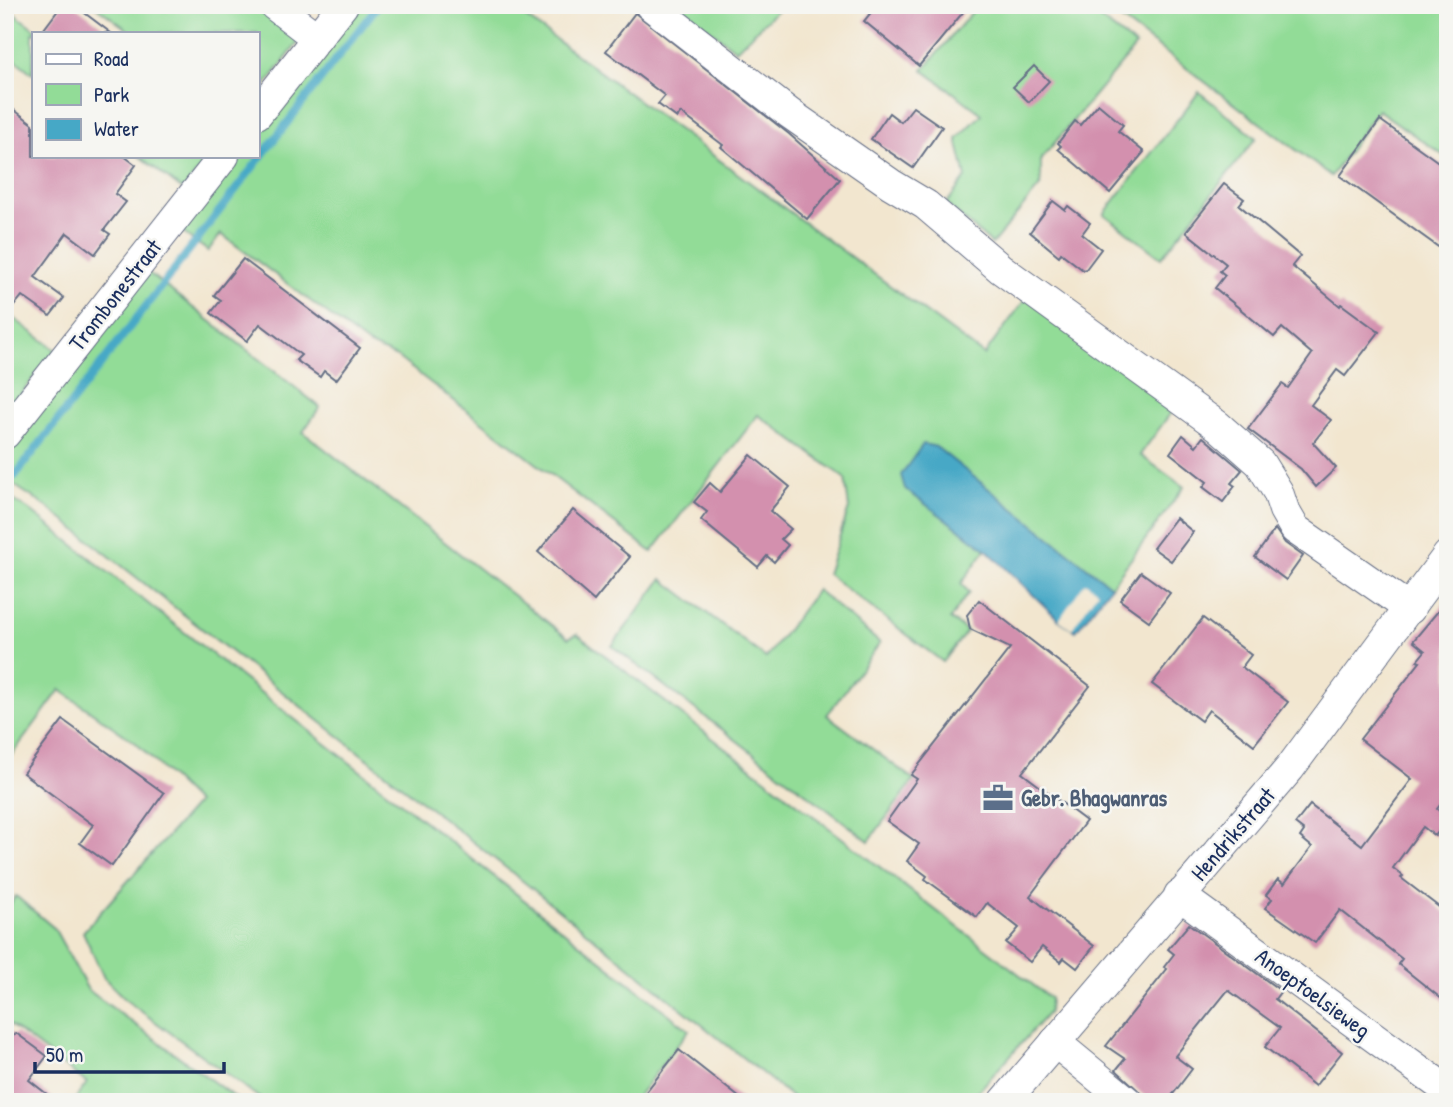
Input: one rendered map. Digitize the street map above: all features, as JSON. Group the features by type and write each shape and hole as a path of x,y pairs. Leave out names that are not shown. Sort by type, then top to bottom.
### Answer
{"street":[{"path":"274,5 317,38"},
{"path":"259,111 343,5"},
{"path":"650,5 789,113 926,205 1001,269 1218,426 1260,463 1278,492 1295,529 1410,608"},
{"name":"Trombonestraat","path":"5,434 222,158"},
{"name":"Hendrikstraat","path":"1004,1102 1290,768 1448,555"},
{"name":"Anoeptoelsieweg","path":"1179,895 1448,1091"},
{"path":"1055,1042 1128,1102"}],"green space":[{"path":"94,5 263,5 300,40 259,93 259,32 131,32"},
{"path":"358,5 509,5 984,355 1032,290 1186,392 1140,455 1184,487 1111,586 936,447 923,444 905,489 986,549 961,584 969,592 950,619 967,631 943,662 827,574 849,508 845,478 758,415 652,552 397,357 369,345 221,234 208,251 178,229 235,158 259,158 259,128"},
{"path":"678,5 782,5 736,50"},
{"path":"978,5 1082,5 1136,46 1041,159 1041,185 992,244 946,204 966,177 957,139 982,114 923,70"},
{"path":"1102,5 1448,5 1448,148 1443,155 1378,110 1331,176"},
{"path":"5,7 39,32 32,32 32,73 5,52"},
{"path":"1199,92 1256,138 1161,258 1104,214"},
{"path":"142,158 208,158 183,190"},
{"path":"146,271 320,407 303,432 568,638 577,634 1050,998 1049,1012 969,1102 798,1102 524,882 47,507 5,479 5,454"},
{"path":"5,312 56,350 5,414"},
{"path":"5,495 28,509 689,1030 633,1102 265,1102 127,1001 104,978 83,932 197,803 136,743 60,690 5,764"},
{"path":"662,579 766,658 817,590 880,643 827,715 914,780 869,841 612,646"},
{"path":"16,896 54,928 88,990 241,1102 73,1102 87,1083 5,1021 5,911"}],"water":[{"path":"923,444 936,447 1111,586 1076,631 1059,620 986,549 905,489 901,475"}],"pier":[{"path":"1085,582 1098,591 1072,629 1059,620"}],"building":[{"path":"62,5 74,5 110,32 42,32"},
{"path":"877,5 969,5 919,66 864,21"},
{"path":"635,13 789,134 840,179 807,219 721,147 723,145 681,113 677,118 658,104 665,96 606,51"},
{"path":"1034,66 1049,81 1029,102 1013,87"},
{"path":"5,103 32,123 32,158 127,158 136,165 115,194 126,202 104,230 110,234 95,254 67,233 35,277 64,298 50,316 22,296 5,317"},
{"path":"1098,104 1123,125 1118,131 1144,152 1110,193 1058,149 1061,146 1058,143 1075,121 1080,125"},
{"path":"913,107 942,127 913,168 871,139 889,113 901,122"},
{"path":"1380,120 1448,169 1448,254 1340,176"},
{"path":"1224,184 1244,199 1239,205 1300,256 1292,266 1340,306 1341,304 1379,332 1345,376 1337,370 1311,405 1331,420 1313,443 1336,468 1316,487 1301,469 1248,429 1282,384 1288,388 1312,354 1282,328 1274,337 1215,288 1225,275 1220,271 1226,264 1186,232"},
{"path":"1053,201 1065,210 1068,206 1090,223 1082,234 1101,249 1086,269 1083,270 1061,253 1059,256 1030,232"},
{"path":"243,259 360,348 336,380 324,371 320,377 296,360 301,355 260,324 247,341 211,313 221,300 214,295"},
{"path":"1183,435 1196,446 1203,437 1242,470 1231,483 1235,486 1223,502 1203,487 1207,482 1170,453"},
{"path":"751,455 790,487 770,511 791,529 781,539 788,545 774,562 767,556 758,567 701,520 707,512 694,502 710,483 720,492"},
{"path":"573,510 630,557 594,601 538,552"},
{"path":"1176,518 1193,532 1171,561 1153,548"},
{"path":"1275,529 1285,543 1303,556 1286,580 1255,557"},
{"path":"1141,572 1170,593 1149,621 1120,600"},
{"path":"1448,599 1448,795 1437,809 1448,819 1435,836 1423,827 1393,868 1403,876 1401,878 1448,914 1448,1004 1398,964 1402,959 1340,910 1315,943 1265,908 1272,899 1266,895 1278,879 1284,884 1312,847 1300,837 1304,831 1295,824 1310,805 1362,845 1412,779 1360,739 1420,662 1417,661 1425,651 1413,641"},
{"path":"979,600 1090,686 1022,773 1086,821 1030,896 1094,946 1077,968 1064,958 1061,962 1042,947 1030,962 1006,943 1019,928 987,903 977,917 925,879 927,876 907,861 919,844 887,821 917,779 911,775 1010,648 970,629 967,615"},
{"path":"1203,618 1251,655 1242,667 1288,702 1254,745 1209,710 1201,721 1152,684"},
{"path":"63,720 164,793 112,866 80,843 93,825 23,773"},
{"path":"1189,924 1281,991 1275,999 1342,1052 1315,1086 1265,1047 1280,1028 1228,990 1175,1056 1192,1069 1167,1102 1151,1102 1116,1070 1125,1059 1106,1046 1167,969 1164,967 1174,954 1168,949"},
{"path":"5,1029 14,1035 16,1033 47,1056 29,1080 57,1102 5,1102"},
{"path":"679,1050 745,1102 638,1102"}],"waterway":[{"path":"15,476 378,5"}],"place":[{"name":"Gebr. Bhagwanras","path":"998,798"}]}
